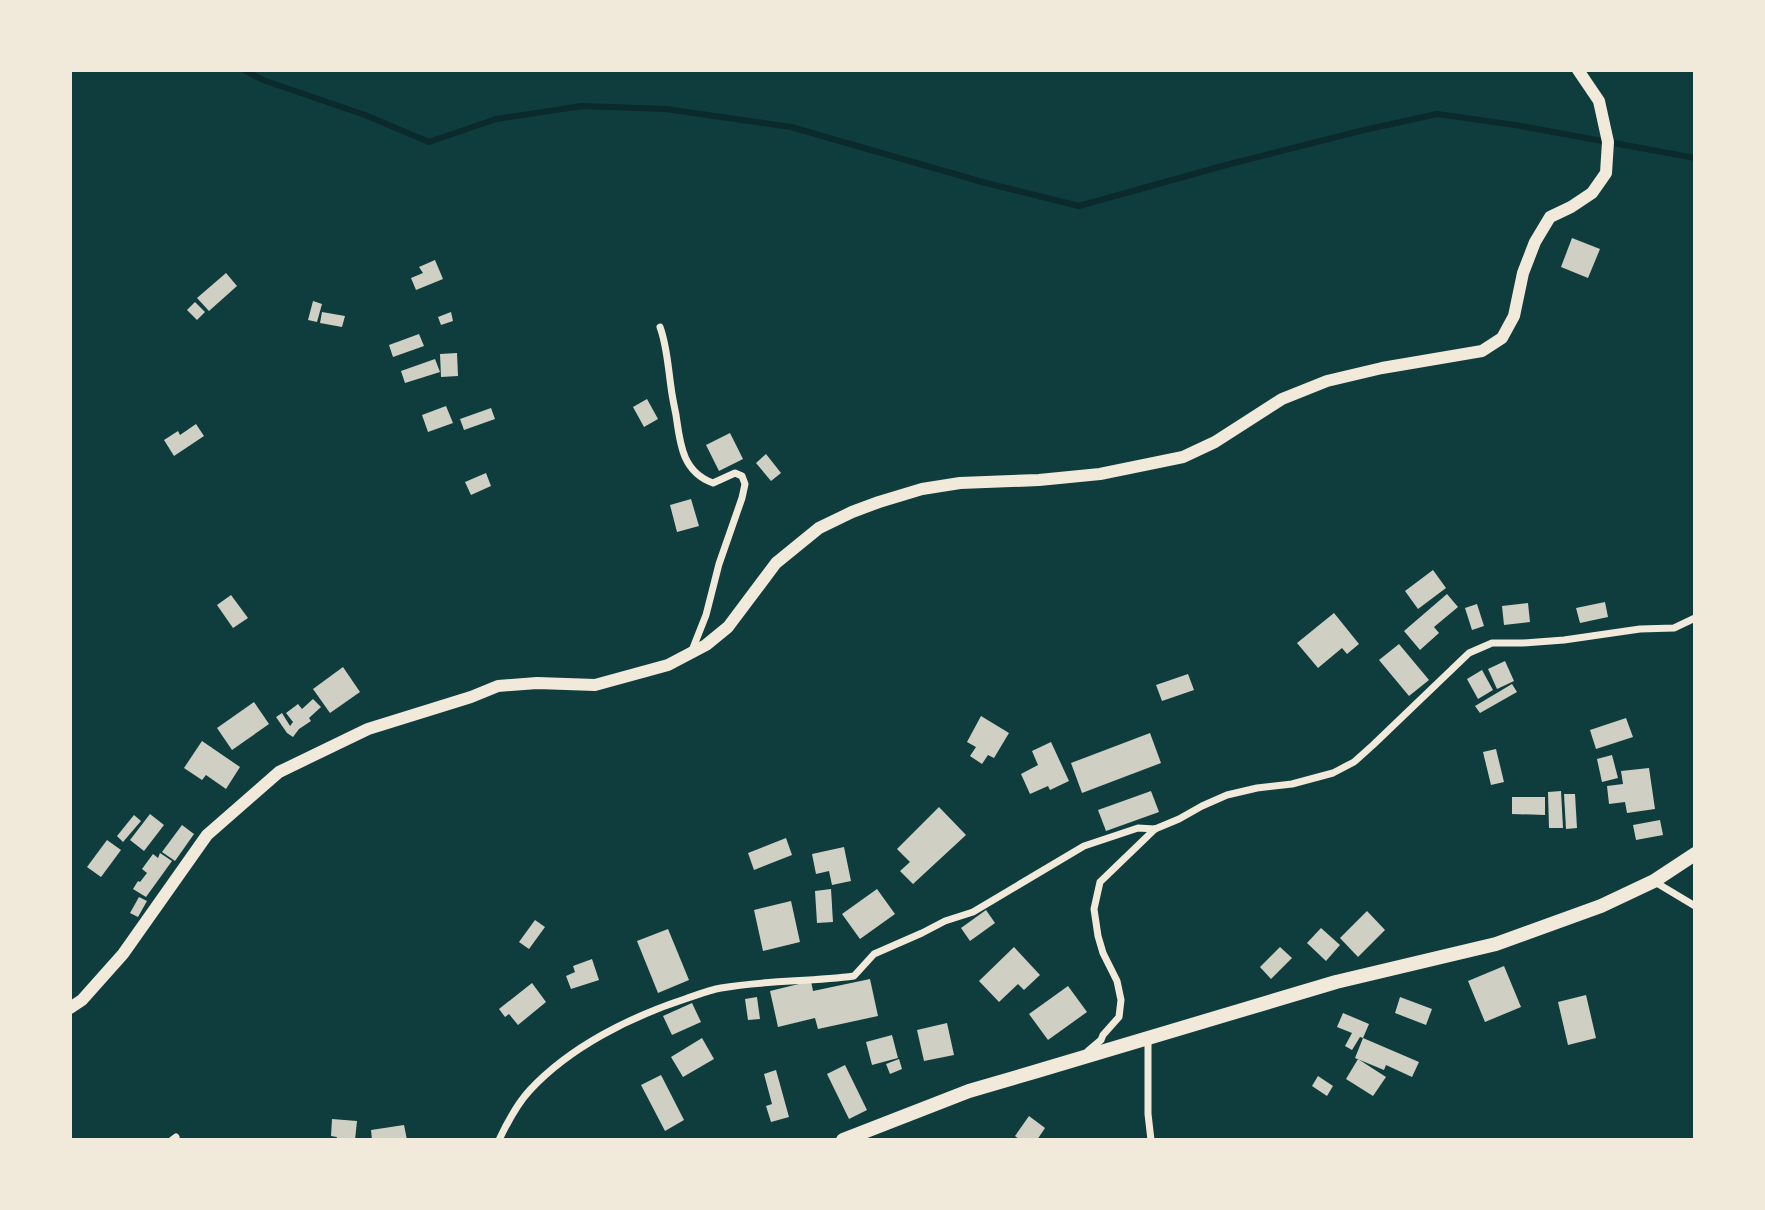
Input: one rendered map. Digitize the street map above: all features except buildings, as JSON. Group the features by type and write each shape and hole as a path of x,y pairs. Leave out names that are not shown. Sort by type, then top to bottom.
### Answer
{"main road":[{"path":"70,1009 82,1000 124,954 207,835 279,772 368,729 498,686 537,683 595,685 668,665 706,645 728,627 776,563 820,528 861,509 922,489 960,483 1100,474 1183,457 1215,442 1282,399 1326,381 1382,368 1482,351 1492,345 1502,338 1514,316 1523,273 1535,242 1550,218 1592,193 1606,173 1608,142 1599,101 1578,70"},
{"path":"844,1140 969,1091 1336,982 1496,944 1601,906 1654,881 1695,854"}],"street":[{"path":"660,327 664,337 678,440 691,468 702,479 713,483 735,473 742,476 745,484 706,615 691,653"},
{"path":"499,1140 511,1116 529,1091 589,1043 623,1023 718,988 760,982 854,976 874,954 946,921 973,912 1084,846 1138,828 1155,828 1227,795 1292,784 1333,773 1354,762 1469,653 1492,643 1564,640 1640,629 1674,628 1695,618"},
{"path":"1079,1059 1101,1040 1119,1017 1121,1000 1117,981 1103,953 1094,909 1100,882 1155,828"},
{"path":"1654,881 1695,906"},
{"path":"1148,1038 1148,1114 1151,1140"}],"waterway":[{"path":"244,70 263,80 365,115 429,142 496,119 582,106 666,109 791,127 986,183 1079,206 1226,165 1437,114 1515,125 1695,158"}]}
